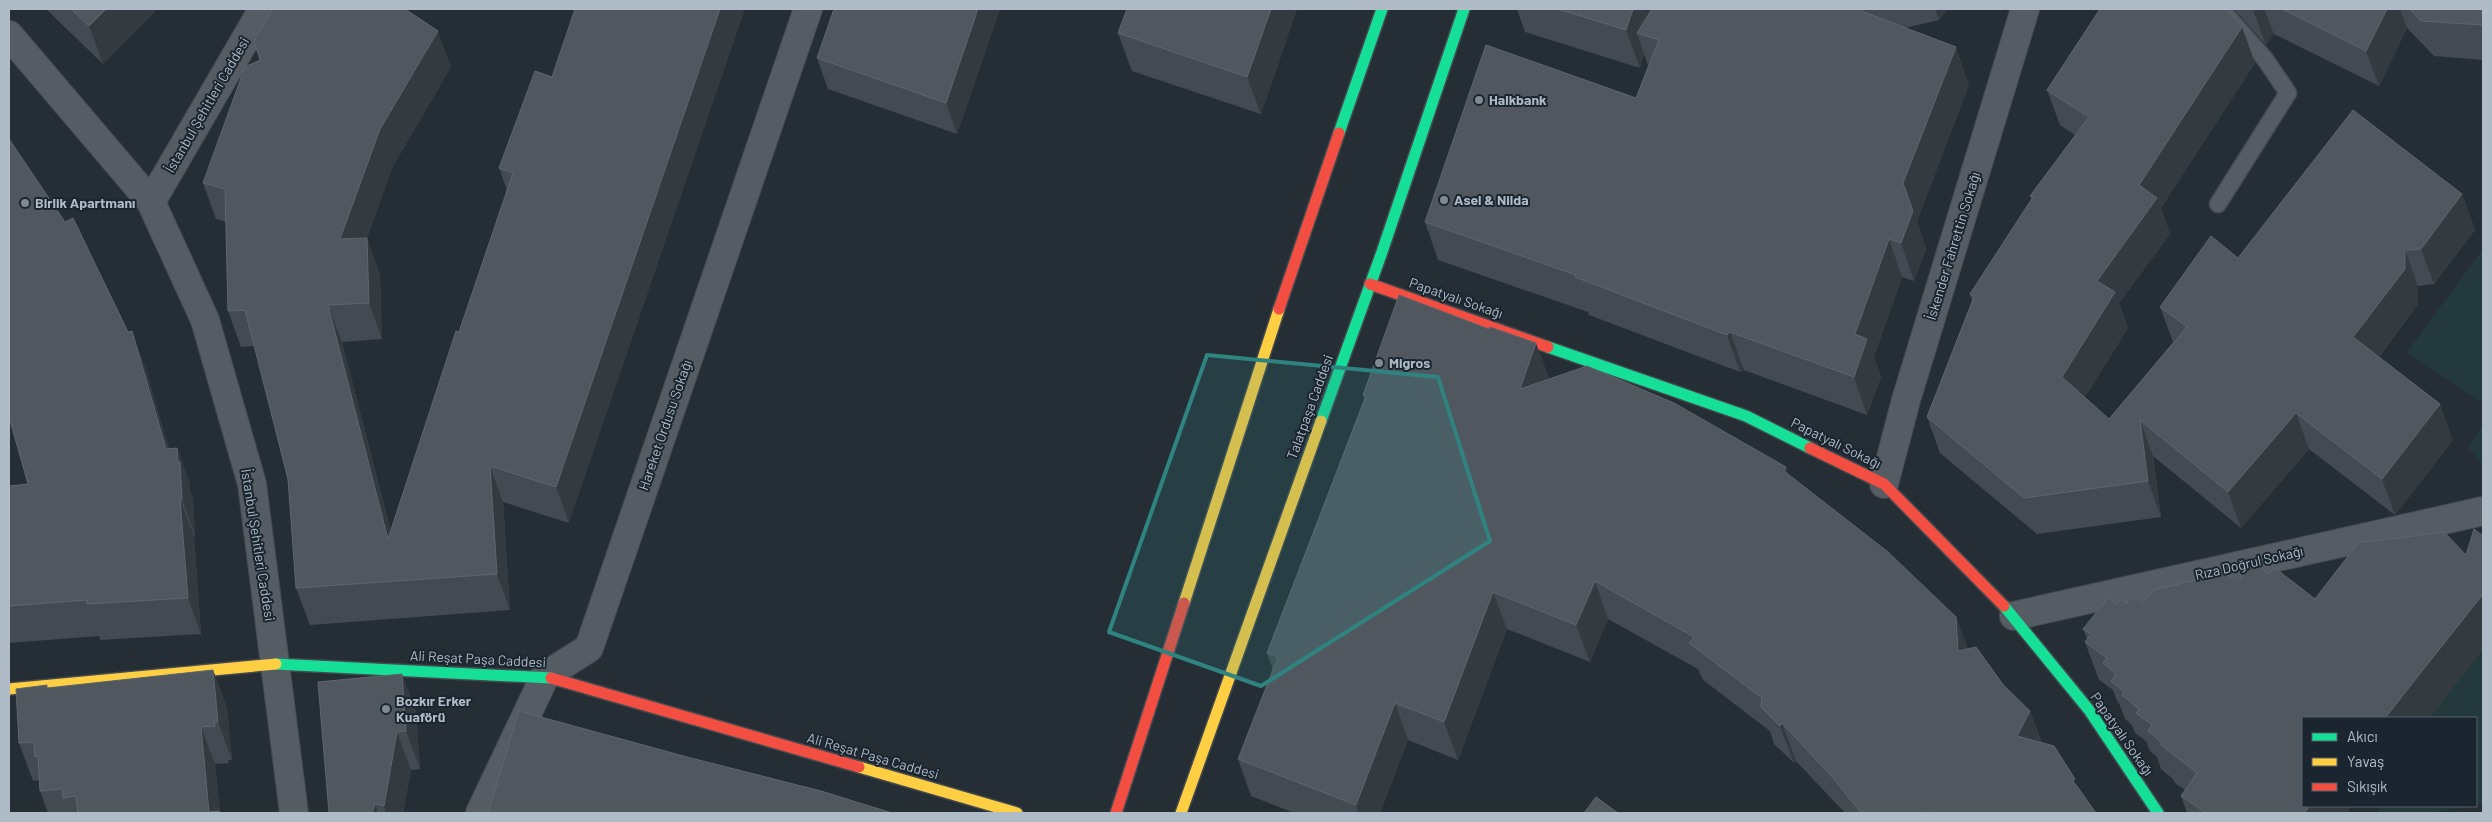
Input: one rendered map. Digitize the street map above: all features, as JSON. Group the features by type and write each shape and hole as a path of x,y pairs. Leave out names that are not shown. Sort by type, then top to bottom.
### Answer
{"street":[{"name":"İstanbul Şehitleri Caddesi","path":"152,202 262,9"},
{"name":"Hareket Ordusu Sokağı","path":"545,676 588,648 808,9"},
{"path":"1116,813 1305,229 1382,9"},
{"name":"Talatpaşa Caddesi","path":"1181,813 1370,284 1464,9"},
{"name":"İskender Fahrettin Sokağı","path":"1884,484 1906,400 2025,9"},
{"name":"İstanbul Şehitleri Caddesi","path":"9,35 152,202 205,320 252,484 294,813"},
{"name":"Papatyalı Sokağı","path":"1370,284 1746,416 1884,484 2014,616 2089,710 2158,813"},
{"name":"Rıza Doğrul Sokağı","path":"2014,616 2483,511"},
{"name":"Ali Reşat Paşa Caddesi","path":"9,689 276,664 545,676 1017,813"},
{"path":"480,813 545,676"}],"lane":[{"path":"2218,204 2288,93 2265,60 2221,9"}],"highlighted area":[{"path":"1207,355 1438,377 1490,541 1261,686 1109,632"}],"green space":[{"path":"2483,249 2483,403 2407,352"},
{"path":"2483,424 2483,466 2469,448"},
{"path":"2483,638 2483,803 2477,804 2477,717 2429,717"},
{"path":"2377,807 2464,807 2432,813 2380,813"}],"building":[{"path":"71,9 106,9 89,26"},
{"path":"273,9 405,9 438,31 380,129 340,239 367,238 369,303 328,305 388,539 456,331 459,332 513,173 499,168 535,71 552,77 575,9 720,9 556,487 490,466 497,574 296,588 288,479 245,310 228,311 225,189 203,183 245,67 260,60 254,41"},
{"path":"834,9 978,9 946,103 817,58"},
{"path":"1127,9 1271,9 1247,77 1118,33"},
{"path":"1558,9 1633,9 1626,30"},
{"path":"1652,9 1856,9 1956,47 1903,183 1913,211 1901,243 1889,239 1855,334 1867,339 1854,377 1730,332 1727,335 1575,277 1576,275 1425,222 1486,45 1636,98 1659,40 1637,33"},
{"path":"2100,9 2226,9 2242,27 2139,185 2157,198 2097,281 2115,292 2062,377 2109,419 2187,327 2160,307 2211,236 2238,258 2353,110 2462,194 2421,249 2405,250 2405,269 2353,337 2440,404 2382,479 2296,413 2228,492 2140,420 2148,481 2024,498 1927,417 1974,297 1970,294 2033,197 2030,196 2089,117 2047,90"},
{"path":"2282,9 2387,9 2366,51"},
{"path":"2410,9 2483,9 2483,25 2421,21"},
{"path":"9,139 65,222 73,218 128,332 132,331 166,449 177,448 178,462 180,462 182,499 180,499 188,598 87,604 87,600 9,606 9,486 28,484 9,417"},
{"path":"1399,295 1489,329 1490,327 1536,343 1520,389 1587,366 1674,403 1786,467 1784,471 1888,552 1956,617 1958,651 1976,647 2004,686 2030,711 2017,736 2054,746 2075,779 2073,781 2096,813 1931,813 1929,810 1925,813 1861,813 1833,778 1782,723 1780,726 1761,707 1762,698 1689,643 1694,637 1595,581 1576,625 1493,592 1444,722 1395,703 1356,805 1238,759 1278,657 1267,653 1366,396 1363,395"},
{"path":"2474,529 2483,536 2483,594 2386,717 2302,717 2302,807 2309,807 2304,813 2202,813 2203,811 2181,796 2197,773 2161,745 2162,743 2148,731 2152,725 2136,713 2139,709 2122,695 2124,692 2111,681 2116,674 2103,663 2107,658 2085,642 2091,634 2083,629 2108,598 2117,604 2121,599 2126,604 2132,596 2142,603 2154,590 2226,573 2238,582 2253,562 2269,574 2275,568 2315,599 2358,543 2444,532 2466,555"},
{"path":"213,670 218,722 214,722 215,726 201,727 209,812 219,811 219,813 78,813 76,796 63,798 62,789 40,791 38,756 35,757 34,742 19,743 16,689 47,685 47,688"},
{"path":"402,674 406,731 397,732 384,806 375,804 372,813 329,813 318,682"},
{"path":"519,711 821,791 892,813 488,813"},
{"path":"1596,797 1618,813 1584,813"}],"traffic: fast":[{"path":"1339,133 1382,9"},
{"path":"1321,421 1382,252 1464,9"},
{"path":"1548,347 1746,416 1810,448"},
{"path":"2004,606 2089,710 2158,813"},
{"path":"276,664 551,678"}],"traffic: slow":[{"path":"1184,603 1279,309"},
{"path":"1181,813 1321,421"},
{"path":"9,689 276,664"},
{"path":"859,767 1017,813"}],"traffic: jam":[{"path":"1279,309 1339,133"},
{"path":"1370,284 1548,347"},
{"path":"1810,448 1884,484 2004,606"},
{"path":"1116,813 1184,603"},
{"path":"551,678 859,767"}],"place":[{"name":"Halkbank","path":"1479,100"},
{"name":"Asel & Nilda","path":"1444,200"},
{"name":"Birlik Apartmanı","path":"25,203"},
{"name":"Migros","path":"1379,363"},
{"name":"Bozkır Erker Kuaförü","path":"386,709"}]}
